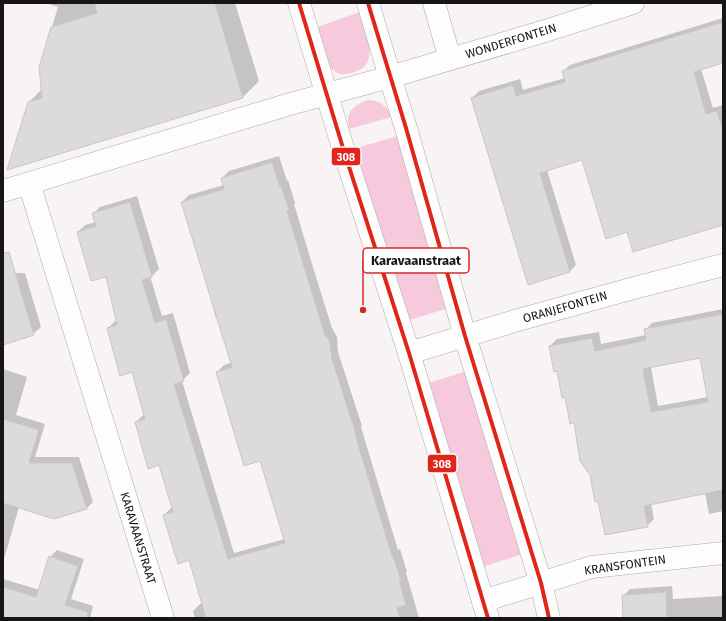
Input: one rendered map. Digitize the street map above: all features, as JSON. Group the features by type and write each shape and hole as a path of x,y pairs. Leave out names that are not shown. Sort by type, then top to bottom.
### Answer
{"street":[{"path":"299,3 343,148 409,353 486,610"},
{"path":"368,3 466,336 541,583 548,618"},
{"path":"434,3 450,59"},
{"name":"WONDERFONTEIN","path":"327,94 390,78 633,3"},
{"path":"3,192 327,94"},
{"name":"KARAVAANSTRAAT","path":"29,183 163,618"},
{"name":"ORANJEFONTEIN","path":"409,353 518,320 634,288 723,266"},
{"name":"KRANSFONTEIN","path":"486,610 541,583 592,567 723,553"}],"shaded area":[{"path":"360,12 370,48 367,63 361,69 351,73 338,73 329,66 317,27"},
{"path":"368,100 376,101 382,104 388,110 391,117 349,129 348,116 358,105"},
{"path":"397,136 449,308 406,321 354,149"},
{"path":"467,371 523,554 482,567 425,384"}],"building":[{"path":"94,3 215,3 243,98 7,170 28,102 42,98 39,67 51,27 97,13"},
{"path":"723,22 723,63 694,72 706,114 717,111 723,130 723,225 633,252 627,232 606,239 582,160 540,173 570,272 528,285 471,98 513,85 516,96 565,82 562,71"},
{"path":"272,162 289,210 287,211 325,335 330,342 332,359 392,556 401,580 399,580 406,605 397,608 400,618 206,618 189,560 178,564 163,515 173,512 159,465 148,469 135,422 145,419 132,372 120,376 107,328 117,325 106,277 91,281 77,232 96,226 92,213 130,202 152,277 142,280 155,323 166,319 184,381 174,384 228,559 285,543 260,461 244,466 216,372 232,367 181,202 224,189 221,178"},
{"path":"9,252 34,335 3,345 3,253"},
{"path":"723,314 723,490 644,506 648,527 605,535 598,502 595,502 590,475 580,461 574,423 570,424 565,397 562,398 557,371 554,372 549,346 592,338 595,351 646,340 644,329","holes":["700,358 708,402 651,412 643,369"]},
{"path":"3,419 39,430 29,463 72,463 87,509 54,519 3,503"},
{"path":"49,556 78,566 65,605 88,612 87,618 3,618 3,587 36,597"},
{"path":"666,592 667,618 623,618 622,595"}],"transit line":[{"name":"308","path":"299,3 343,148 409,353 488,618"},
{"name":"308","path":"368,3 406,128 465,336 541,583 549,618"}],"place":[{"name":"Karavaanstraat","path":"363,310"}]}
